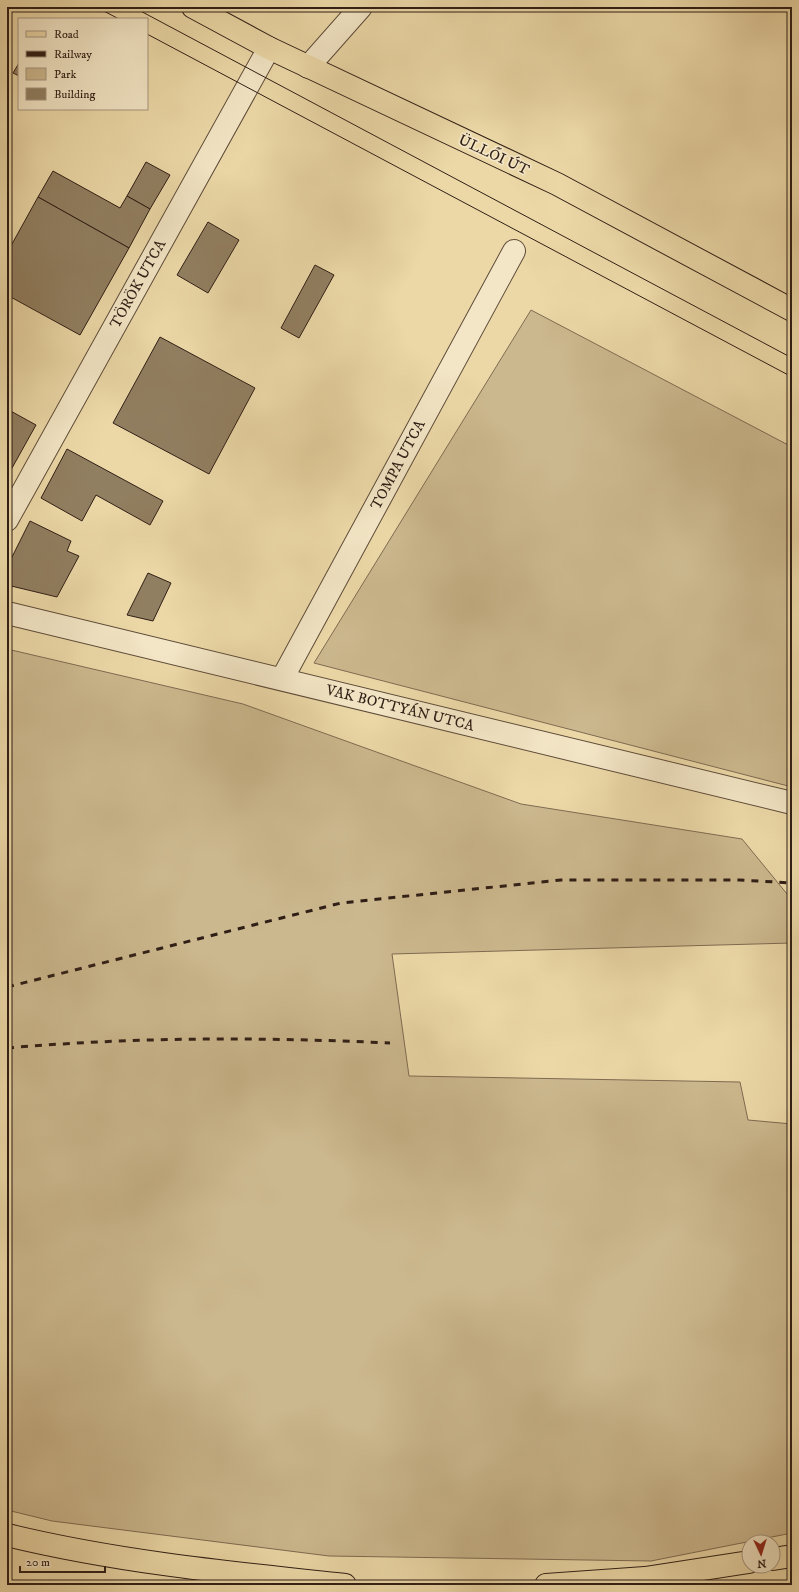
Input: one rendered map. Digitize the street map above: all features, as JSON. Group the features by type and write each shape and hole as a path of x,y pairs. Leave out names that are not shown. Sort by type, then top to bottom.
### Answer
{"main road":[{"name":"ÜLLŐI ÚT","path":"201,9 269,48 556,184 792,310"},
{"path":"7,1535 54,1547 201,1570 345,1585"},
{"path":"781,1558 792,1556"},
{"path":"546,1585 645,1578 741,1563"}],"street":[{"path":"308,67 361,7"},
{"name":"TÖRÖK UTCA","path":"7,520 269,48"},
{"name":"TOMPA UTCA","path":"282,679 514,251"},
{"name":"VAK BOTTYÁN UTCA","path":"7,613 792,802"}],"green space":[{"path":"531,310 792,447 792,787 314,663"},
{"path":"7,649 243,704 521,804 742,839 792,900 792,943 392,954 409,1076 740,1082 748,1120 792,1124 792,1533 781,1535 741,1534 741,1543 651,1561 329,1556 52,1521 7,1510"}],"building":[{"path":"18,65 18,76 13,73"},
{"path":"146,162 170,175 150,209 127,196"},
{"path":"53,171 120,208 127,196 150,209 129,248 38,197"},
{"path":"38,197 129,248 80,335 7,295 7,253"},
{"path":"208,222 239,240 208,293 177,275"},
{"path":"315,265 334,275 299,338 281,328"},
{"path":"160,337 255,388 209,474 113,423"},
{"path":"7,409 36,425 7,477"},
{"path":"67,449 163,501 150,525 96,495 82,521 41,498"},
{"path":"30,521 71,541 67,551 79,556 57,597 7,585 7,567"},
{"path":"148,573 171,583 153,621 127,615"}],"tram line":[{"path":"96,7 117,18"},
{"path":"133,7 792,358"},
{"path":"148,35 792,377"}],"railway":[{"path":"7,987 341,903 561,880 740,880 792,883"},
{"path":"7,1048 55,1044 198,1039 390,1043"}]}
